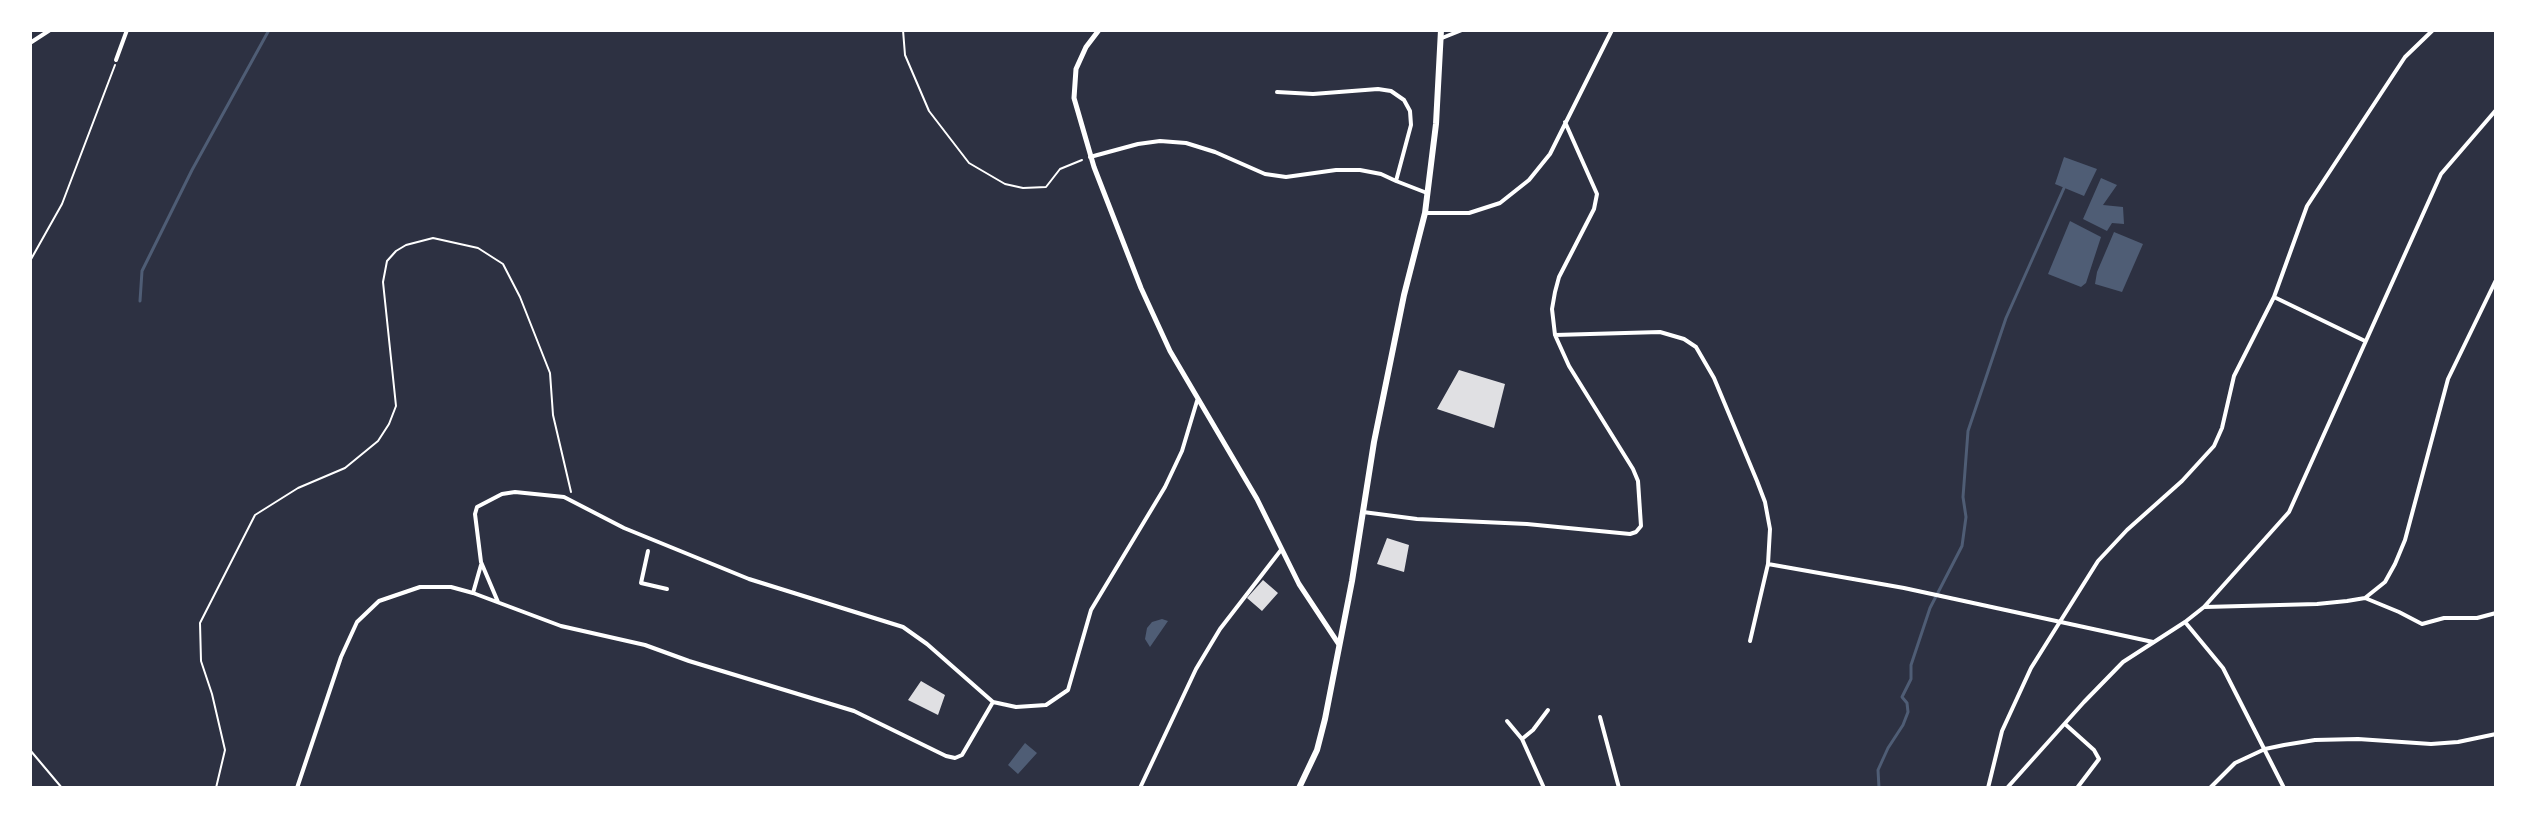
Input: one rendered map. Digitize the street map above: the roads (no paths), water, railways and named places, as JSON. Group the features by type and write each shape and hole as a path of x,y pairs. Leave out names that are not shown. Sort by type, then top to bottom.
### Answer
{"main road":[{"path":"1299,788 1317,750 1352,581 1404,295 1425,213 1436,124 1441,30"}],"street":[{"path":"30,43 50,30"},
{"path":"116,60 127,30"},
{"path":"1099,30 1086,47 1076,69 1074,98 1090,157 1141,288 1197,401 1257,499 1299,584 1338,643"},
{"path":"1441,39 1462,30"},
{"path":"1425,213 1469,213 1500,203 1529,180 1550,154 1612,30"},
{"path":"1988,788 2002,731 2016,697 2058,623 2098,561 2214,446 2222,428 2234,376 2274,297 2307,206 2405,57 2433,30"},
{"path":"1277,92 1313,94 1378,89 1391,91 1404,100 1410,111 1411,125 1396,181"},
{"path":"2007,788 2123,662 2204,607 2289,512 2441,174 2496,110"},
{"path":"1363,512 1417,519 1527,524 1630,534 1641,526 1633,469 1569,366 1555,335 1552,309 1559,277 1594,209 1597,194 1565,122"},
{"path":"1090,157 1138,144 1160,141 1186,143 1265,174 1286,177 1360,170 1428,193"},
{"path":"2204,607 2317,604 2365,598 2385,582 2405,540 2448,379 2496,280"},
{"path":"2274,297 2366,341"},
{"path":"1555,335 1660,332 1684,339 1696,347 1714,378 1765,502 1770,529 1768,564 1750,641"},
{"path":"473,593 481,562 475,514 482,502 515,492 564,497 624,528 749,579 894,623 927,644 993,702 1016,707 1046,705 1068,690 1091,610 1165,487 1182,451 1197,401"},
{"path":"1140,788 1204,656 1233,611 1283,548"},
{"path":"648,551 641,583 667,589"},
{"path":"481,562 498,602"},
{"path":"1768,564 1904,588 2153,642"},
{"path":"297,788 341,657 357,622 379,601 414,588 451,587 561,626 645,645 854,711 955,758 968,747 993,702"},
{"path":"2365,598 2422,624 2444,618 2477,618 2496,613"},
{"path":"2185,622 2223,668 2284,788"},
{"path":"1522,739 1548,710"},
{"path":"1600,717 1619,788"},
{"path":"1507,721 1522,739 1544,788"},
{"path":"2065,724 2094,750 2099,759 2077,788"},
{"path":"2210,788 2235,763 2265,749 2315,740 2358,739 2431,744 2496,734"}],"water":[{"path":"2064,157 2097,169 2084,196 2055,184"},
{"path":"2101,178 2117,185 2103,205 2123,207 2124,224 2112,223 2107,231 2083,219"},
{"path":"2070,221 2101,237 2086,283 2081,287 2048,274"},
{"path":"2114,232 2143,244 2122,292 2095,284"},
{"path":"1168,621 1150,647 1145,639 1147,628 1152,622"},
{"path":"1025,743 1037,753 1018,774 1008,765"}],"waterway":[{"path":"140,301 142,271 192,170 269,30"},
{"path":"1879,788 1878,770 1908,712 1907,703 1902,697 1911,679 1911,665 1930,608 1962,546 1966,517 1963,497 1968,431 2006,318 2064,188"}]}
